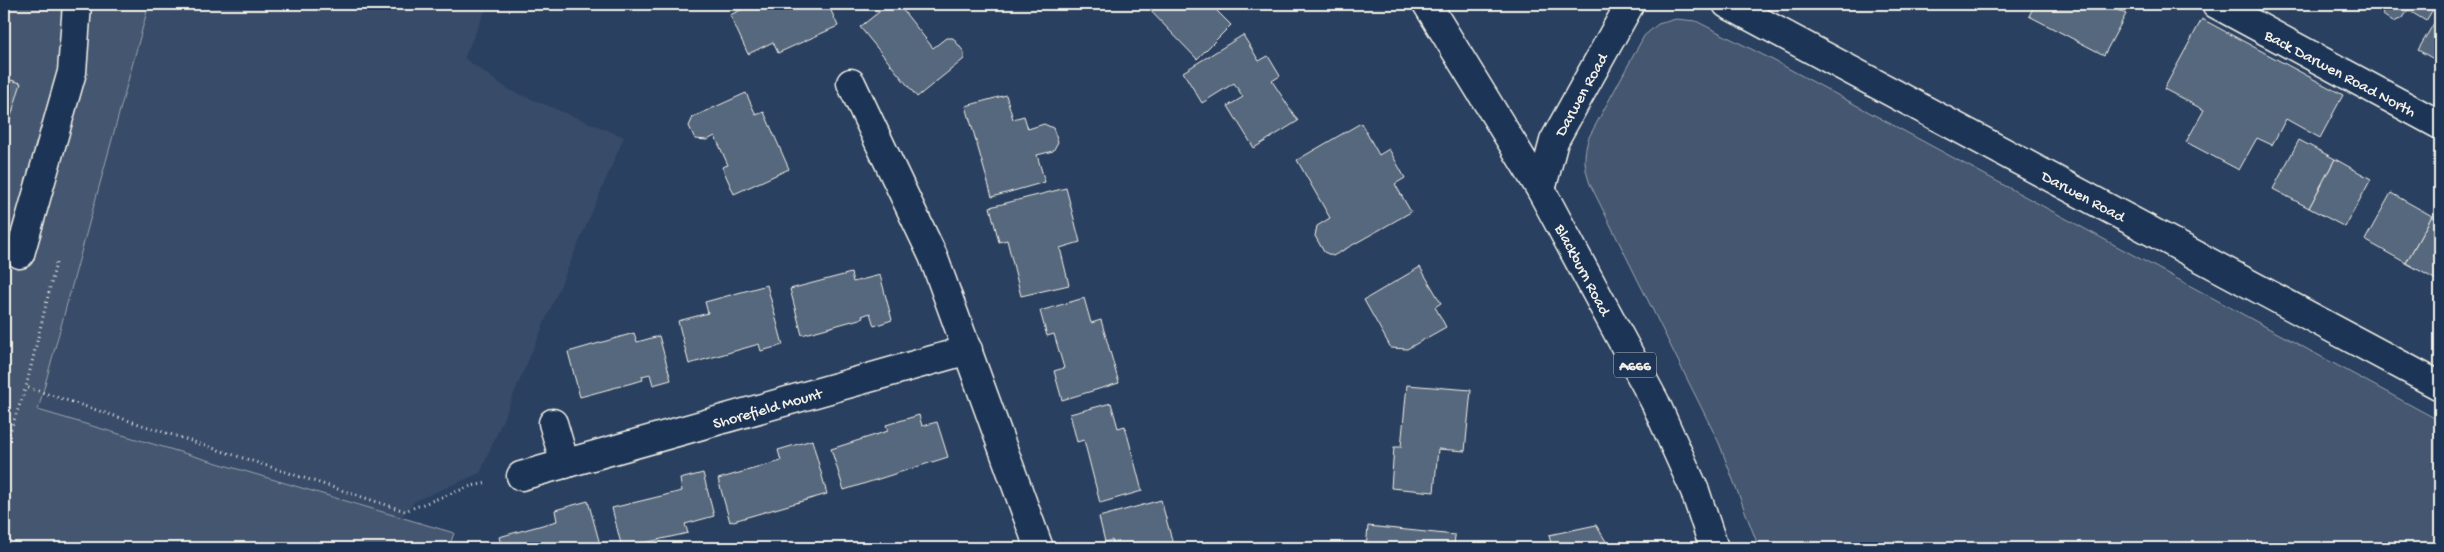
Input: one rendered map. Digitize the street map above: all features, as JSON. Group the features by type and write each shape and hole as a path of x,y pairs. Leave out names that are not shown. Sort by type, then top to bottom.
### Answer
{"main road":[{"path":"20,254 72,72 77,4"},
{"name":"Blackburn Road","path":"1427,4 1541,190 1655,402 1695,491 1714,548"},
{"name":"Darwen Road","path":"1541,190 1554,141 1630,4"},
{"name":"Darwen Road","path":"1727,4 2440,386"},
{"name":"Back Darwen Road North","path":"2216,4 2440,125"},
{"path":"851,83 933,256 1040,548"},
{"name":"Shorefield Mount","path":"521,476 968,350"},
{"path":"553,423 566,464"}],"path":[{"path":"4,448 26,386 57,260"},
{"path":"26,386 405,511 471,486 521,476"}],"shaded area":[{"path":"4,4 149,4 38,410 454,533 449,548 4,548"},
{"path":"149,4 488,4 464,58 509,90 624,137 480,473 415,501 402,517 38,410"},
{"path":"1676,19 1696,21 1769,58 2440,421 2440,548 1759,548 1719,443 1590,184 1585,166 1585,155 1589,137 1644,36 1658,24"}],"building":[{"path":"754,4 828,4 838,26 778,53 773,42 748,54 730,15"},
{"path":"889,4 898,4 933,48 946,38 953,38 964,52 964,59 917,97 860,27"},
{"path":"1144,4 1210,4 1231,25 1197,59"},
{"path":"2035,4 2105,4 2126,14 2104,55 2029,16"},
{"path":"2381,4 2436,4 2426,21 2408,10 2403,18 2393,22 2383,15"},
{"path":"2440,13 2440,60 2439,62 2418,50"},
{"path":"2202,19 2343,95 2320,138 2286,119 2272,145 2257,138 2239,170 2186,142 2204,110 2164,89"},
{"path":"1243,35 1259,61 1268,56 1280,76 1272,81 1298,121 1254,148 1228,106 1243,97 1234,83 1202,103 1183,72"},
{"path":"4,78 21,83 6,133 4,132"},
{"path":"746,93 756,115 764,112 789,169 734,194 722,167 728,165 715,136 707,140 695,139 689,126 693,117"},
{"path":"1006,95 1013,119 1024,116 1028,129 1044,124 1053,128 1058,142 1053,151 1037,155 1045,182 992,197 966,106"},
{"path":"1361,123 1379,155 1389,149 1405,178 1395,184 1411,212 1333,256 1324,252 1315,236 1317,226 1330,218 1297,160"},
{"path":"2299,140 2335,159 2309,208 2273,189"},
{"path":"2335,159 2371,179 2345,227 2309,208"},
{"path":"1066,188 1080,242 1060,248 1069,285 1021,296 1007,240 999,242 990,207"},
{"path":"2391,193 2432,216 2406,263 2365,240"},
{"path":"2432,216 2440,220 2440,282 2406,263"},
{"path":"1420,267 1441,303 1435,307 1446,327 1407,349 1391,348 1364,300"},
{"path":"851,273 853,282 880,275 892,320 874,326 870,313 862,316 863,318 802,335 790,289"},
{"path":"767,285 783,345 761,351 759,344 689,364 678,321 708,313 705,302"},
{"path":"1084,298 1091,323 1101,320 1119,383 1062,400 1054,371 1064,368 1054,334 1047,336 1040,311"},
{"path":"634,333 637,342 659,336 671,380 653,385 650,374 642,376 643,380 580,397 568,352"},
{"path":"1407,385 1471,390 1465,451 1438,449 1434,492 1391,488 1394,447 1401,447"},
{"path":"1111,403 1118,428 1125,426 1142,491 1100,503 1084,440 1077,442 1070,414"},
{"path":"919,415 922,426 937,422 948,457 844,490 831,449 888,431 886,425"},
{"path":"812,440 827,494 730,522 718,479 781,461 778,450"},
{"path":"703,473 714,516 685,524 688,533 622,548 612,508 682,491 680,479"},
{"path":"1161,500 1174,548 1114,548 1112,540 1105,542 1099,517"},
{"path":"588,501 601,548 502,548 499,537 557,521 555,510"},
{"path":"1596,525 1610,548 1552,548 1549,535"},
{"path":"1368,526 1455,535 1454,548 1366,548"}]}
